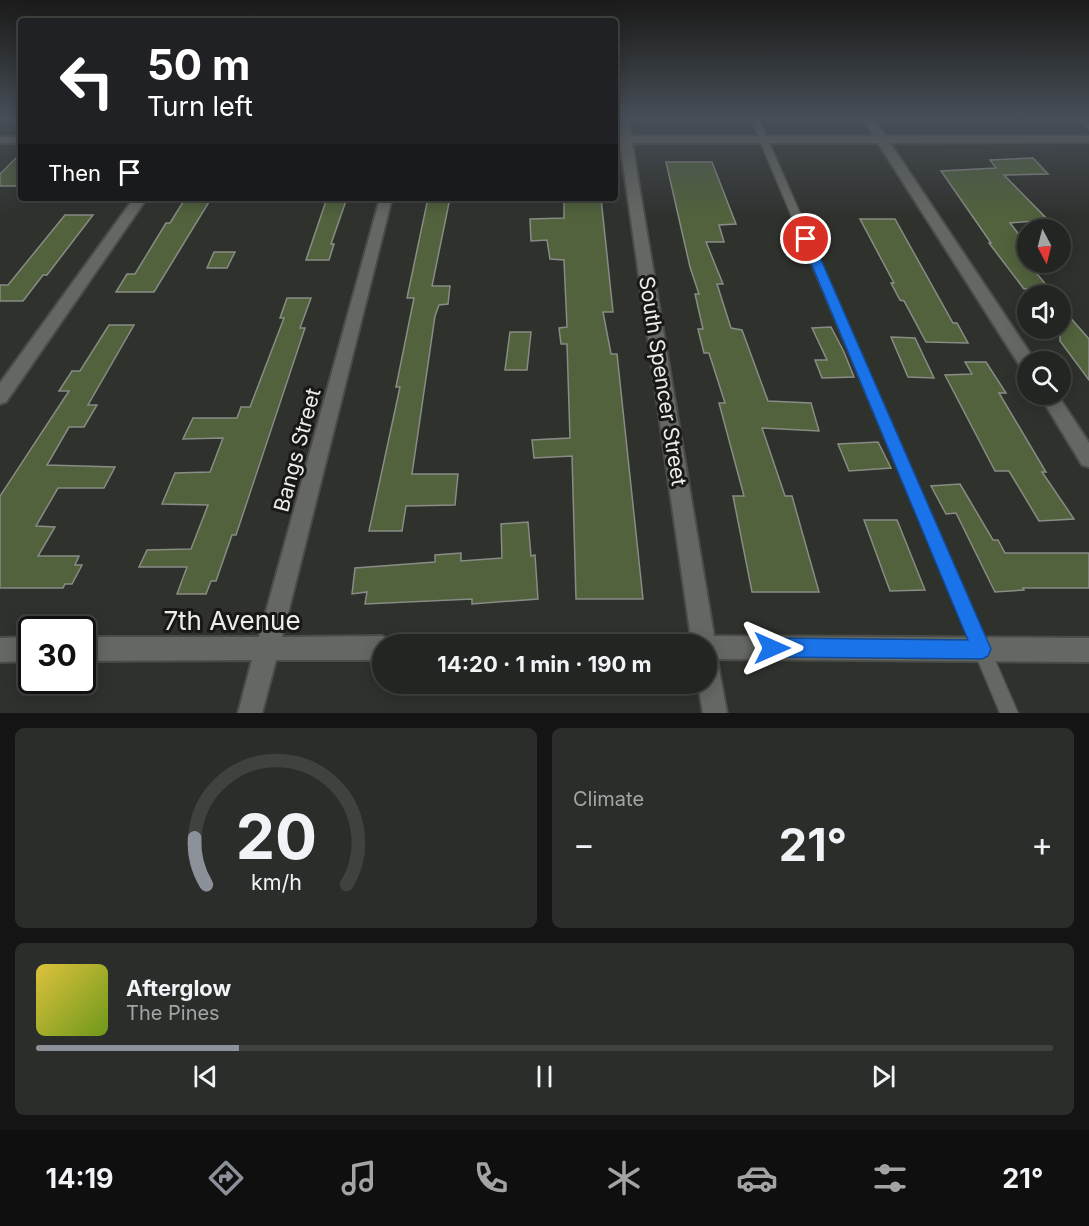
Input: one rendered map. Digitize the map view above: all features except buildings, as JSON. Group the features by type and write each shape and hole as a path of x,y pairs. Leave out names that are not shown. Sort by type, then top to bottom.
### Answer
{"street":[{"name":"South Spencer Street","path":"622,150 703,634"},
{"path":"889,150 1020,351"},
{"path":"0,397 139,201"},
{"name":"Bangs Street","path":"250,713 386,201"},
{"path":"1054,405 1089,459"},
{"path":"717,646 1089,650"},
{"name":"7th Avenue","path":"96,649 372,648"},
{"path":"0,650 18,650"},
{"path":"712,694 715,713"}],"lane":[{"path":"768,150 1009,713"}],"route":[{"path":"772,648 982,649 806,239"}]}
